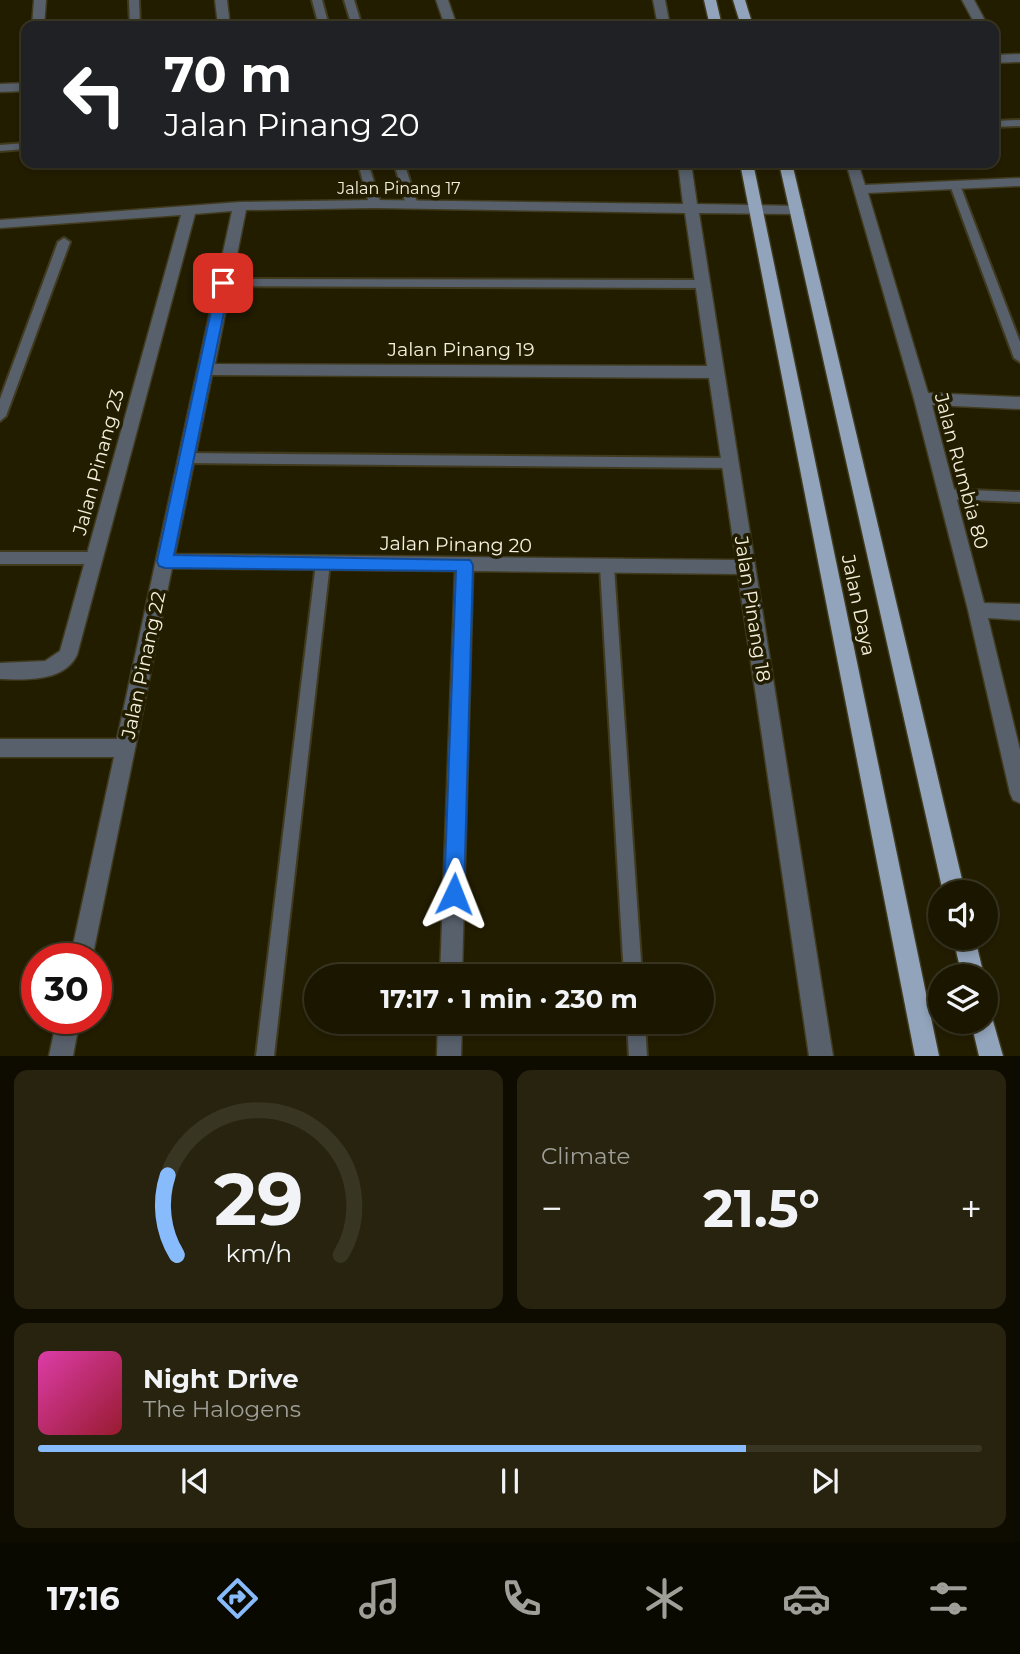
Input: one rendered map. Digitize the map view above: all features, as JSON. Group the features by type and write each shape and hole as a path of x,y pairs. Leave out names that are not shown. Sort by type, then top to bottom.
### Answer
{"main road":[{"path":"710,0 715,21"},
{"path":"739,0 745,21"},
{"name":"Jalan Daya","path":"747,168 927,1055"},
{"name":"Jalan Daya","path":"786,168 951,880"},
{"path":"986,1034 991,1055"}],"street":[{"path":"38,21 40,0"},
{"path":"221,0 223,21"},
{"path":"442,0 449,21"},
{"path":"659,0 663,21"},
{"path":"968,0 979,21"},
{"path":"999,56 1020,58"},
{"path":"0,88 21,87"},
{"name":"Jalan Pinang 18","path":"685,168 821,1055"},
{"name":"Jalan Rumbia 80","path":"854,168 922,399 1014,742 1020,793"},
{"path":"860,189 1020,182"},
{"name":"Jalan Pinang 17","path":"0,224 240,206 375,204 797,210"},
{"name":"Jalan Pinang 22","path":"84,943 240,206"},
{"name":"Jalan Pinang 23","path":"0,671 46,670 58,665 68,655 189,209"},
{"name":"Jalan Pinang 19","path":"205,369 716,372"},
{"path":"922,399 1020,403"},
{"name":"Jalan Pinang 20","path":"165,561 746,568"},
{"path":"451,964 464,565"},
{"path":"977,610 1020,611"},
{"path":"0,748 125,748"},
{"path":"61,1055 66,1034"},
{"path":"449,1055 450,1034"}],"lane":[{"path":"134,0 135,21"},
{"path":"317,0 323,21"},
{"path":"349,0 355,21"},
{"path":"999,124 1020,122"},
{"path":"0,148 21,146"},
{"path":"364,168 375,204"},
{"path":"401,168 412,205"},
{"path":"955,185 1020,358"},
{"path":"0,416 64,242"},
{"path":"223,283 703,284"},
{"path":"186,458 730,463"},
{"path":"947,494 1020,497"},
{"path":"0,558 94,558"},
{"path":"265,1055 323,563"},
{"path":"607,567 632,964"},
{"path":"637,1034 638,1055"}],"route":[{"path":"223,283 165,561 464,565 454,894"}]}
